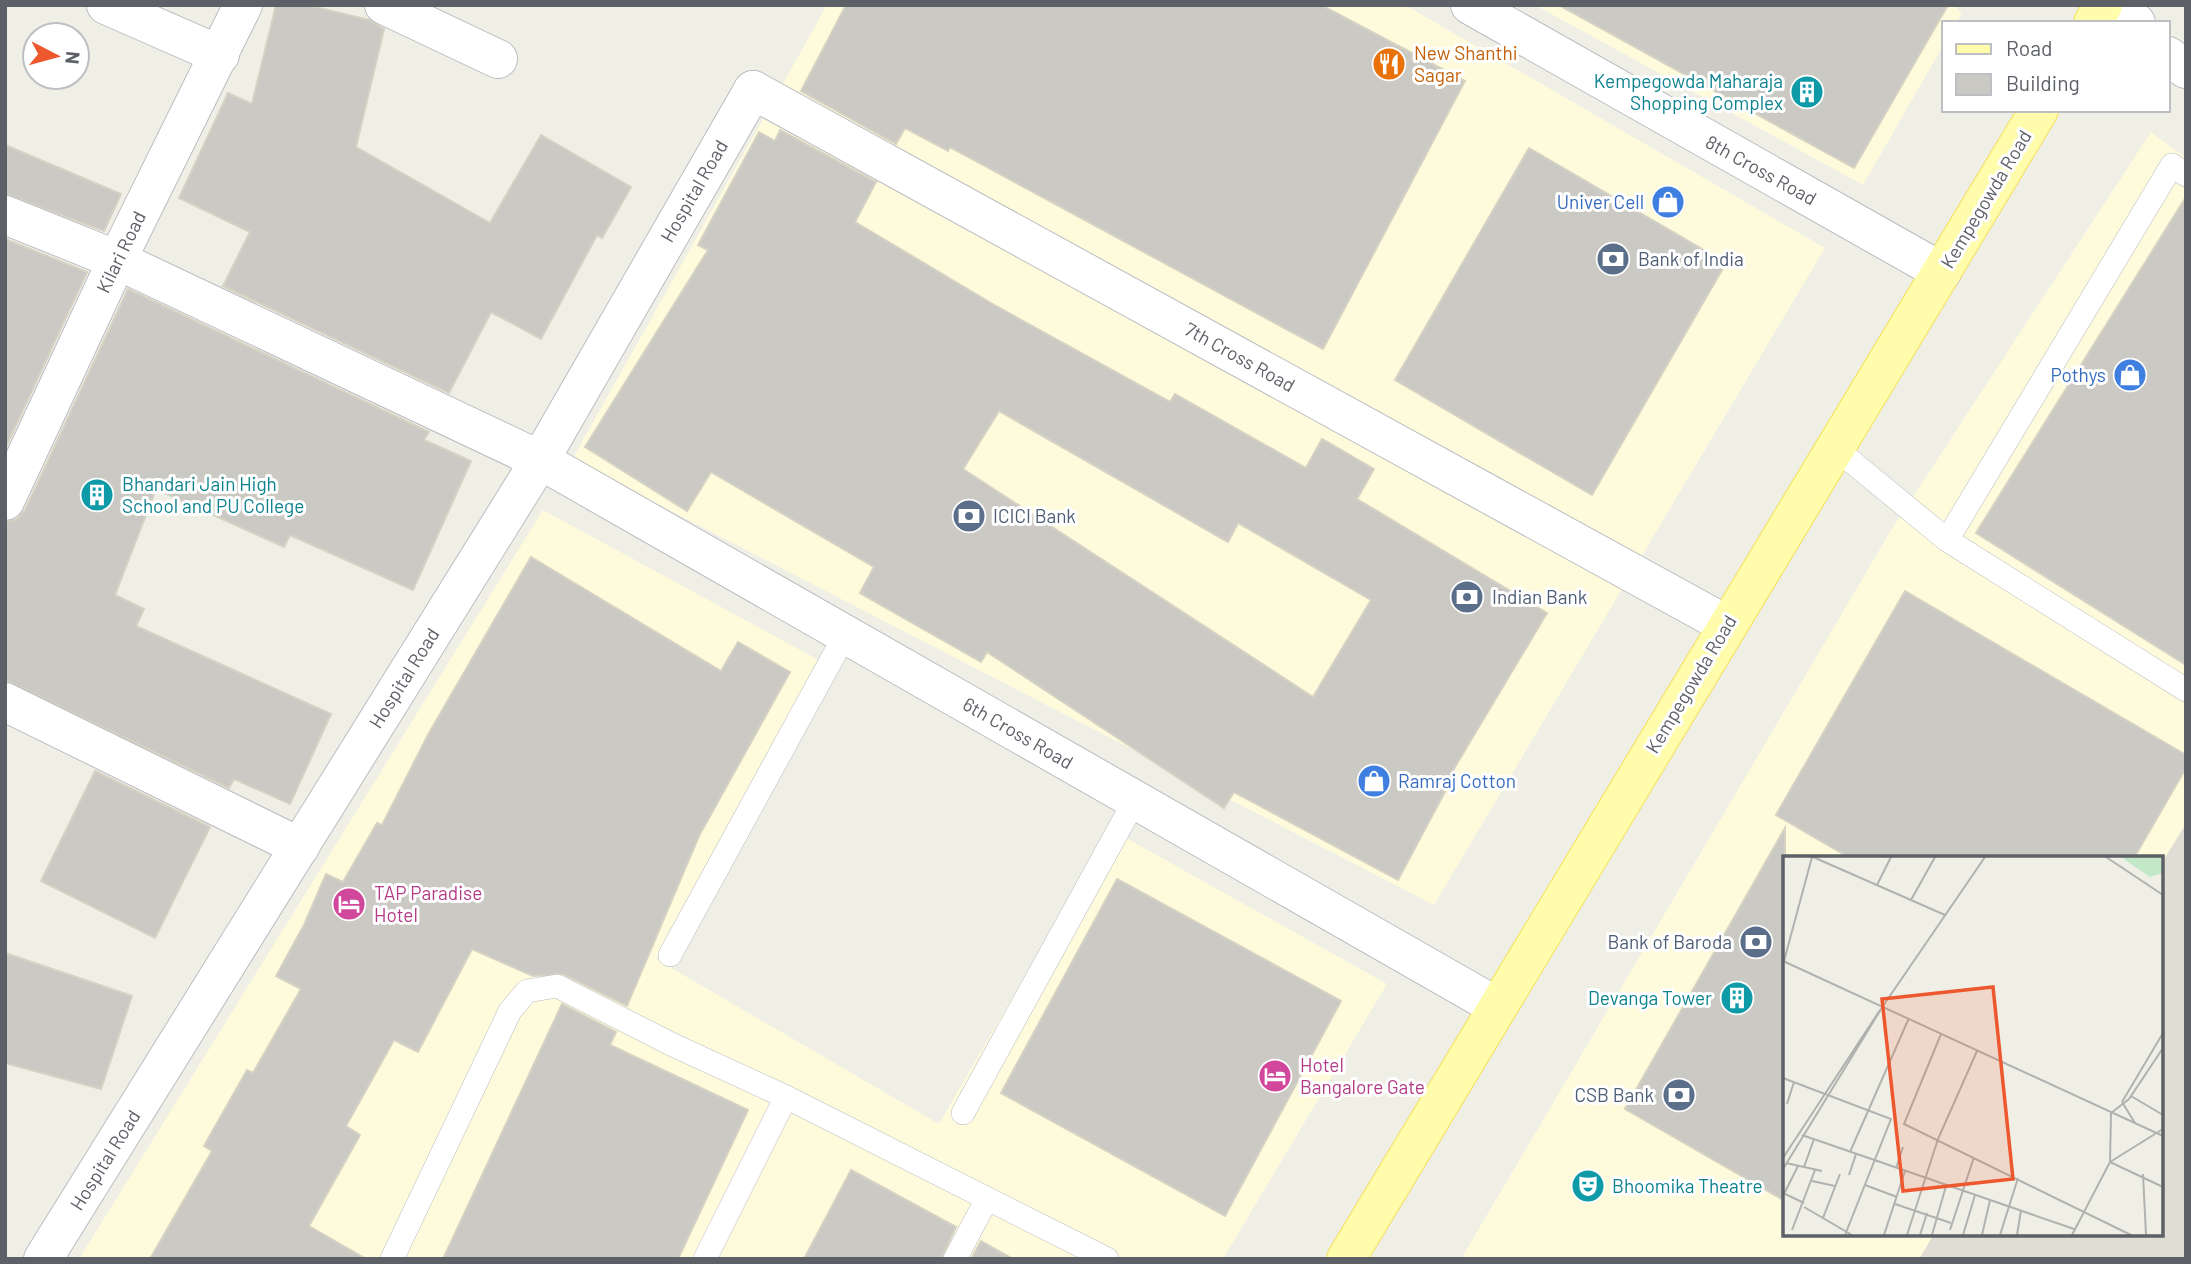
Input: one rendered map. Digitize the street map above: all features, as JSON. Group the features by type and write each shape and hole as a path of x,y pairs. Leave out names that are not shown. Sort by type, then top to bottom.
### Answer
{"main road":[{"path":"2093,21 2103,5"},
{"name":"Kempegowda Road","path":"1346,1259 1496,1006 2038,112"}],"street":[{"path":"106,5 220,55"},
{"name":"Kilari Road","path":"6,498 117,260 243,5"},
{"path":"384,5 499,59"},
{"name":"8th Cross Road","path":"1470,5 1942,272"},
{"path":"2118,5 2134,21"},
{"path":"2170,57 2186,69"},
{"name":"Hospital Road","path":"43,1259 540,460 752,90"},
{"name":"7th Cross Road","path":"752,90 1727,625"},
{"name":"6th Cross Road","path":"5,215 117,260 540,460 1496,1006"},
{"path":"5,702 300,847"}],"lane":[{"path":"1947,540 2172,165 2186,176"},
{"path":"1835,448 1947,540 2186,690"},
{"path":"670,956 845,635"},
{"path":"963,1113 1135,800"},
{"path":"392,1259 510,1011 527,991 556,986 671,1044 786,1097 1107,1259"},
{"path":"705,1259 786,1097"},
{"path":"955,1259 987,1199"}],"shaded area":[{"path":"827,5 1405,5 1825,248 1434,905 572,460"},
{"name":"Kempegowda Maharaja Shopping Complex","path":"1535,5 1954,5 1962,13 1957,21 1942,21 1942,47 1863,185"},
{"path":"2151,132 2186,158 2186,824 2163,861 2163,856 1783,856 1783,1236 1934,1236 1920,1259 1461,1259 1890,532"},
{"path":"543,510 826,664 656,959 939,1124 1110,829 1387,984 1223,1259 79,1259"},
{"path":"2186,824 2186,1259 1919,1259 1933,1236 2163,1236 2163,861"}],"building":[{"path":"276,5 307,5 369,20 384,29 356,147 490,223 541,135 631,187 602,238 597,235 541,339 491,312 449,393 223,286 250,232 179,198 228,93 252,104"},
{"path":"846,5 1321,5 1465,81 1323,349 950,147 948,151 905,128 896,144 801,91"},
{"name":"Kempegowda Maharaja Shopping Complex","path":"1559,5 1948,5 1854,168"},
{"path":"780,130 876,182 855,222 996,306 1170,402 1175,394 1306,468 1322,439 1374,469 1357,499 1547,613 1452,772 1455,773 1398,880 1234,792 1224,808 987,652 981,662 860,593 874,567 711,472 687,511 585,447 708,250 698,245 759,132 775,141","holes":["999,411 1228,542 1238,523 1371,600 1313,697 963,469"]},
{"path":"5,145 121,194 104,231 5,194"},
{"path":"1529,148 1726,263 1592,495 1395,380"},
{"name":"Pothys","path":"2186,197 2186,665 1976,533"},
{"path":"5,239 87,272 5,449"},
{"path":"128,289 429,432 424,440 471,461 413,590 290,535 284,547 156,489 115,595 144,609 136,626 331,714 290,804 234,779 229,788 5,680 5,523 17,519 25,510"},
{"path":"531,557 721,671 738,642 790,672 699,836 627,1006 563,974 533,976 472,949 418,1052 394,1040 346,1126 360,1135 309,1226 366,1259 150,1259 212,1151 204,1146 247,1070 253,1073 301,989 276,976 304,925 326,874 343,882 377,823 382,825 429,733"},
{"path":"1905,591 2186,755 2186,768 2135,856 1847,856 1776,815"},
{"path":"95,771 210,827 155,938 41,881"},
{"name":"Devanga Tower","path":"1785,828 1783,1200 1625,1109"},
{"path":"1117,879 1341,1001 1225,1216 1001,1093"},
{"path":"5,953 132,996 101,1089 5,1063"},
{"path":"562,1004 616,1032 610,1045 748,1110 678,1259 443,1259"},
{"path":"851,1170 956,1227 941,1259 804,1259"},
{"path":"981,1241 1013,1259 971,1259"}],"place":[{"name":"New Shanthi Sagar","path":"1389,64"},
{"name":"Kempegowda Maharaja Shopping Complex","path":"1807,92"},
{"name":"Univer Cell","path":"1668,202"},
{"name":"Bank of India","path":"1613,259"},
{"name":"Pothys","path":"2130,375"},
{"name":"Bhandari Jain High School and PU College","path":"97,495"},
{"name":"ICICI Bank","path":"969,516"},
{"name":"Indian Bank","path":"1467,597"},
{"name":"Ramraj Cotton","path":"1374,781"},
{"name":"TAP Paradise Hotel","path":"349,904"},
{"name":"Bank of Baroda","path":"1756,942"},
{"name":"Devanga Tower","path":"1737,998"},
{"name":"Hotel Bangalore Gate","path":"1275,1076"},
{"name":"CSB Bank","path":"1679,1095"},
{"name":"Bhoomika Theatre","path":"1588,1186"}]}
